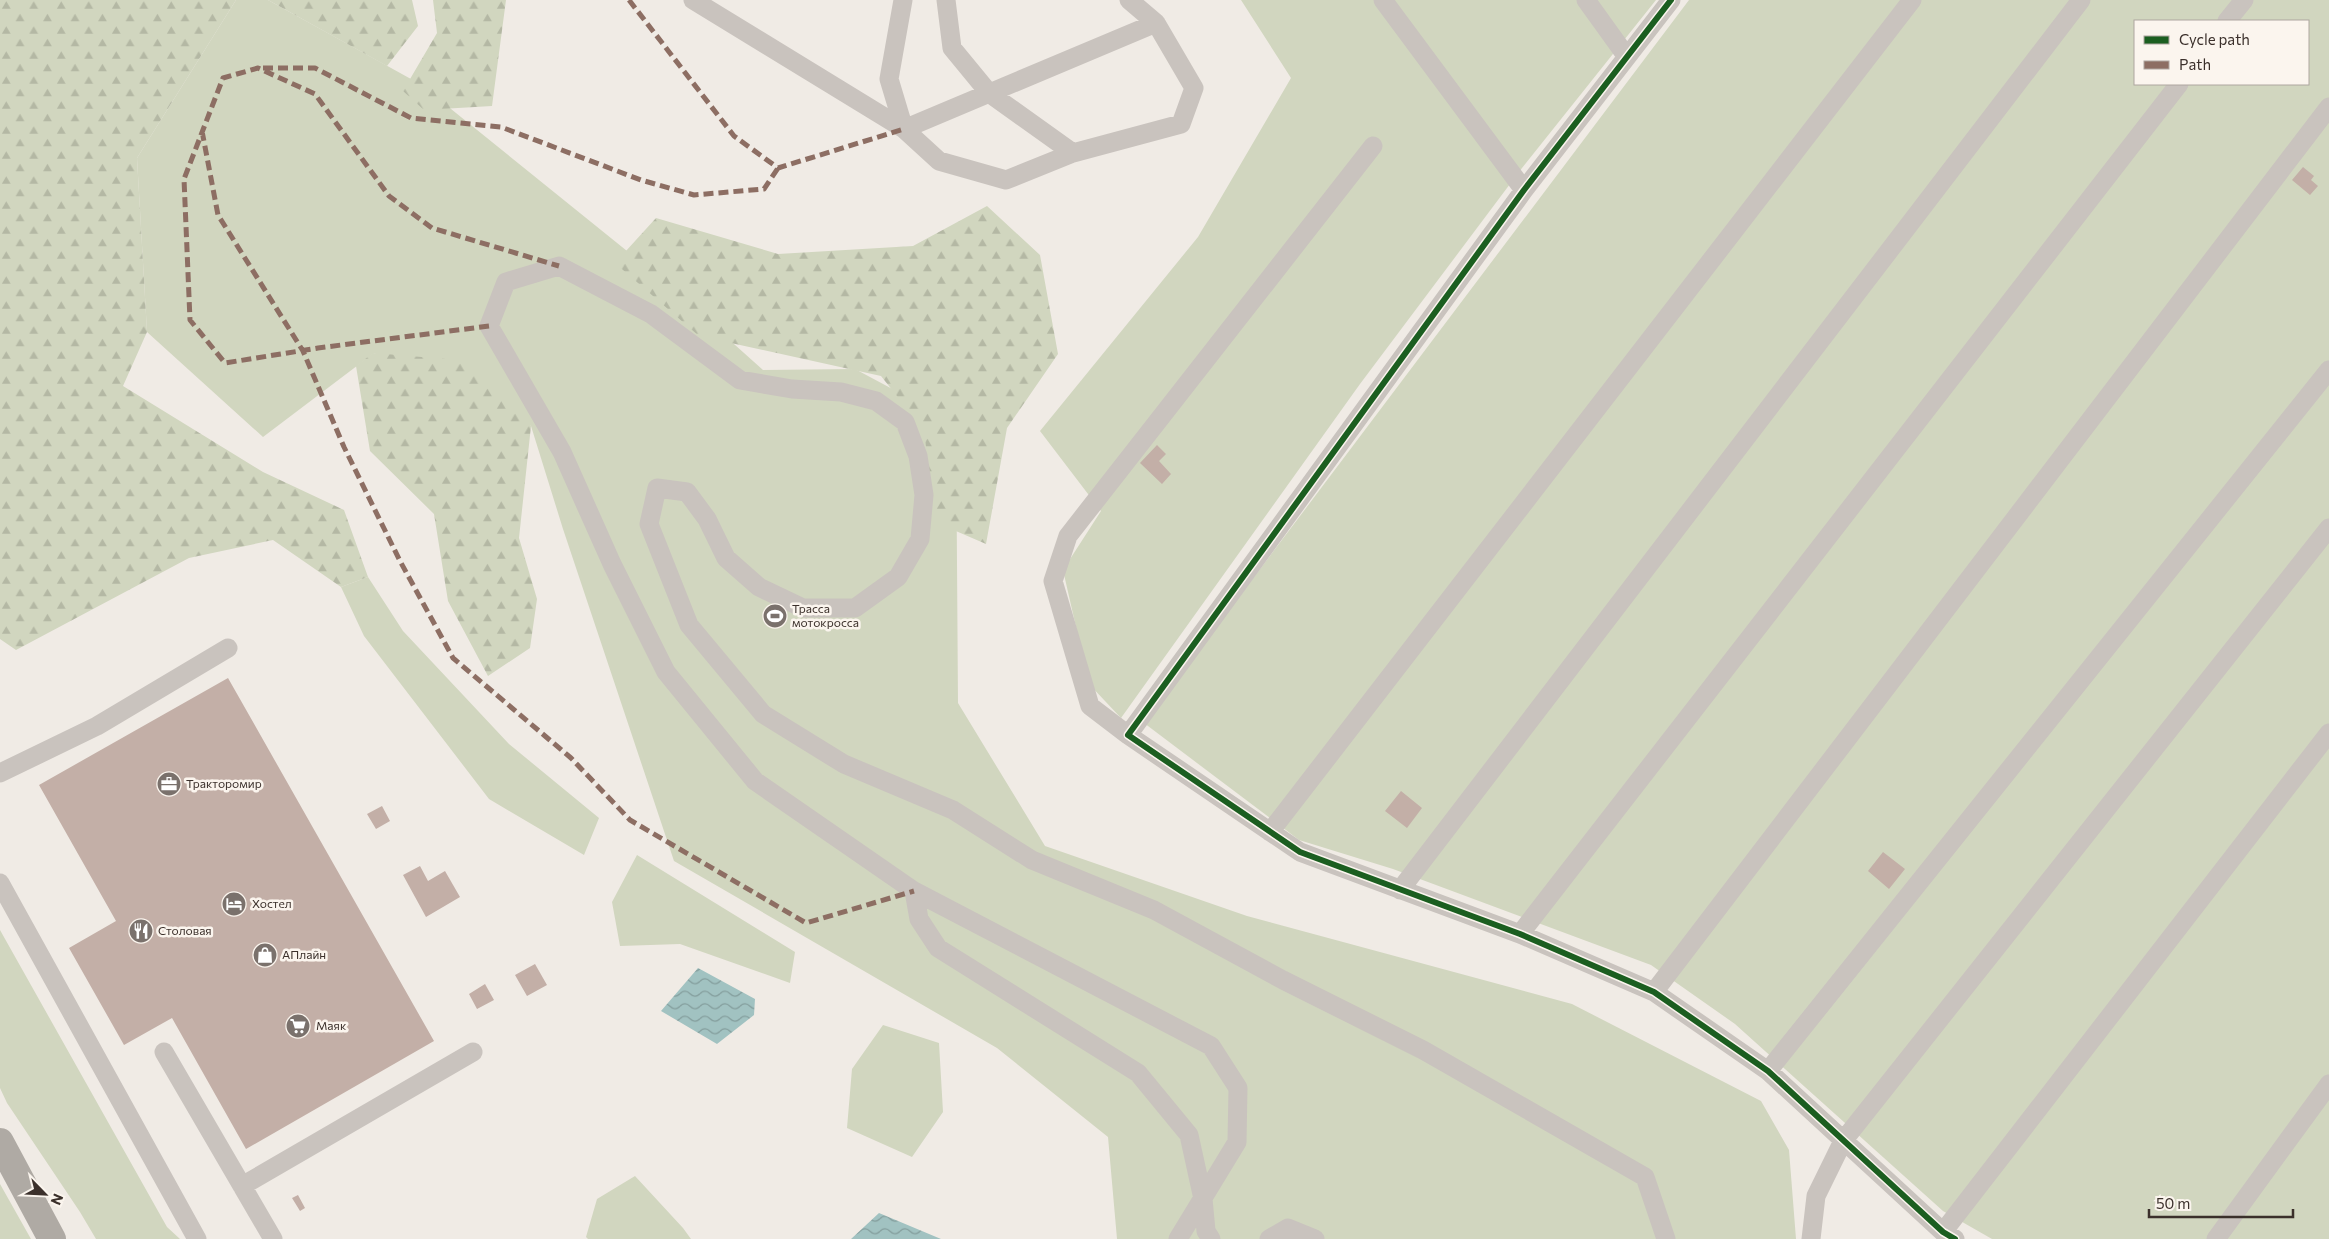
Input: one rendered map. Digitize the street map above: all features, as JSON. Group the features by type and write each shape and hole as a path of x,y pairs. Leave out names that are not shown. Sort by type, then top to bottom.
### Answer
{"highway":[{"path":"0,1142 52,1239"}],"street":[{"path":"693,0 904,129 939,162 1006,180 1073,153 1181,124 1194,88 1156,23 1130,0"},
{"path":"903,0 890,79 904,129"},
{"path":"946,0 952,48 989,93 1073,153"},
{"path":"1383,0 1524,190"},
{"path":"1586,0 1627,57"},
{"path":"1128,735 1524,190 1671,0"},
{"path":"1270,832 1912,0"},
{"path":"1400,890 2081,0"},
{"path":"2228,20 2244,0"},
{"path":"904,129 1156,23"},
{"path":"1520,934 2178,85"},
{"path":"1654,992 2329,108"},
{"path":"1374,146 1068,536 1053,581 1090,706 1128,735 1300,852 1520,934 1654,992 1768,1071 1949,1236 2329,732"},
{"path":"1178,1239 1237,1142 1238,1088 1211,1046 914,891 755,781 666,672 612,564 562,452 489,326 506,282 559,266 651,314 740,380 792,389 841,392 876,401 905,422 918,456 924,495 920,539 898,577 854,608 802,608 759,587 726,558 707,519 687,492 657,488 649,524 689,625 763,714 844,764 953,810 1032,860 1154,910 1283,980 1423,1050 1645,1177 1666,1239"},
{"path":"1768,1071 2329,370"},
{"path":"1811,1239 1816,1196 1843,1141 2329,528"},
{"path":"0,773 97,726 228,648"},
{"path":"0,884 197,1239"},
{"path":"914,891 918,919 938,948 1138,1072 1188,1135 1203,1198 1206,1231 1211,1239"},
{"path":"164,1052 273,1239"},
{"path":"242,1186 473,1052"},
{"path":"2216,1239 2329,1084"},
{"path":"1269,1239 1288,1228 1315,1239"}],"green space":[{"path":"0,0 236,0 137,158 147,332 123,386 263,472 344,510 368,577 341,587 273,540 189,558 16,650 0,639"},
{"name":"Трасса мотокросса","path":"236,0 268,0 420,84 658,276 763,370 855,369 956,423 958,703 1045,846 1247,916 1572,1004 1761,1101 1789,1150 1796,1239 1117,1239 1108,1137 997,1048 674,861 563,529 531,426 374,353 263,437 147,332 137,158"},
{"path":"268,0 412,0 418,26 387,66"},
{"path":"433,0 506,0 492,106 424,110 403,91 437,33"},
{"path":"1241,0 1656,0 1522,168 1360,384 1121,718 1089,684 1063,570 1101,511 1040,431 1198,237 1291,78"},
{"path":"1689,0 2329,0 2329,1239 1992,1239 1943,1211 1735,1024 1651,965 1393,869 1299,840 1144,723"},
{"path":"987,206 1040,255 1058,354 1007,428 986,544 935,522 924,430 881,376 699,336 615,263 656,218 778,254 913,246"},
{"path":"373,353 458,360 531,426 519,538 537,599 530,648 488,676 448,601 434,514 370,451 356,366"},
{"path":"368,577 403,631 509,744 599,818 584,855 489,799 364,636 341,587"},
{"path":"637,855 795,952 790,983 680,944 620,946 612,902"},
{"path":"0,930 167,1227 180,1239 96,1239 7,1103 0,1088"},
{"path":"883,1025 939,1043 943,1112 912,1157 847,1128 852,1069"},
{"path":"635,1176 691,1239 588,1239 586,1237 597,1199"},
{"path":"0,1184 31,1239 0,1239"}],"water":[{"path":"698,968 755,999 754,1015 717,1044 661,1011"},
{"path":"879,1213 941,1239 851,1239"}],"building":[{"path":"2303,167 2314,176 2311,180 2318,186 2310,195 2292,180"},
{"path":"1157,445 1166,454 1159,461 1171,474 1162,484 1140,463"},
{"path":"228,678 434,1041 246,1149 172,1018 124,1045 69,948 116,921 39,785"},
{"path":"1401,791 1422,808 1407,828 1385,811"},
{"path":"382,806 390,821 376,829 367,814"},
{"path":"1883,852 1905,869 1889,889 1868,871"},
{"path":"420,866 428,881 445,871 460,897 426,917 403,875"},
{"path":"535,964 547,985 527,996 515,975"},
{"path":"485,984 494,1000 477,1009 469,994"},
{"path":"298,1195 305,1208 300,1211 292,1198"}],"marked path":[{"path":"629,0 734,136 778,168 904,129"},
{"path":"489,326 318,348 225,363 190,320 184,179 223,78 258,68 315,94 389,196 432,228 559,266"},
{"path":"263,68 315,68 411,118 501,127 641,180 694,195 764,189 778,168"},
{"path":"202,131 218,215 303,351 344,447 400,561 453,658 571,758 630,820 806,923 914,891"}],"cycle path":[{"path":"1671,0 1524,190 1128,735 1300,852 1520,934 1654,992 1768,1071 1943,1232 1955,1239"}],"place":[{"name":"Трасса мотокросса","path":"775,616"},
{"name":"Тракторомир","path":"169,784"},
{"name":"Хостел","path":"234,904"},
{"name":"Столовая","path":"141,931"},
{"name":"АПлайн","path":"265,955"},
{"name":"Маяк","path":"298,1026"}]}
